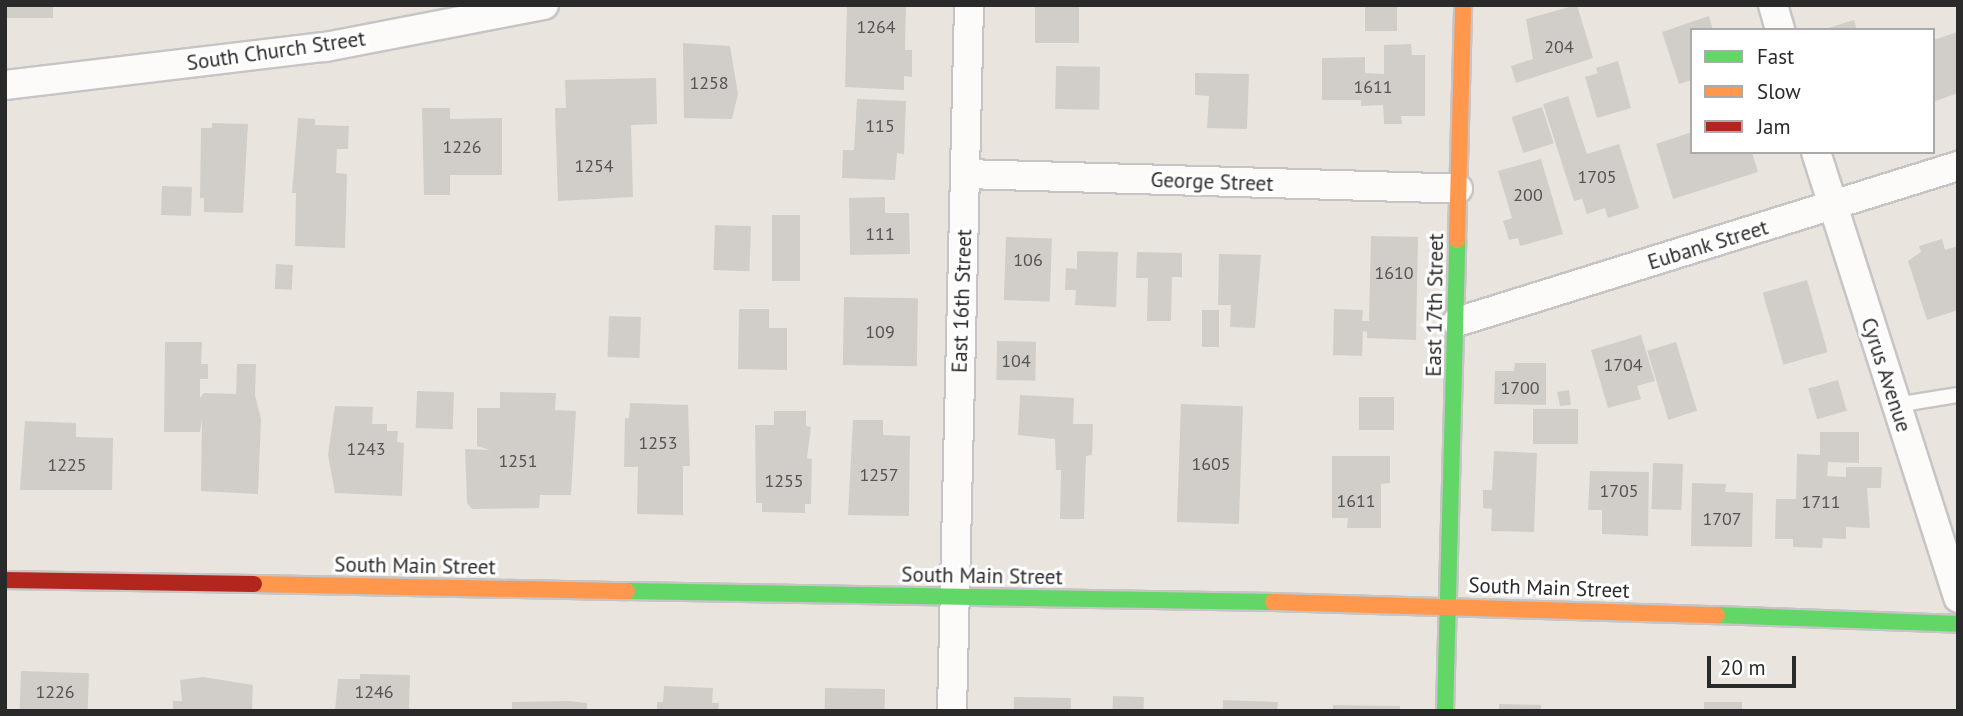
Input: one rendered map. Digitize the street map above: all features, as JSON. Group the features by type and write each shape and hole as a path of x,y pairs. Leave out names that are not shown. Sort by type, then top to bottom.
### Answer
{"street":[{"name":"South Church Street","path":"5,85 325,47 544,5"},
{"name":"East 16th Street","path":"952,711 969,5"},
{"name":"East 17th Street","path":"1445,711 1463,5"},
{"path":"1773,5 1779,28"},
{"name":"Cyrus Avenue","path":"1817,154 1958,598"},
{"name":"Eubank Street","path":"1457,322 1958,166"},
{"name":"George Street","path":"966,174 1458,189"},
{"name":"South Main Street","path":"5,580 1448,606 1958,624"}],"lane":[{"path":"1896,405 1958,395"}],"building":[{"path":"5,5 53,5 53,18 5,18"},
{"path":"847,5 906,5 905,50 912,50 912,77 904,76 904,90 845,87"},
{"path":"1035,5 1079,5 1079,43 1035,43"},
{"path":"1365,5 1397,5 1397,31 1365,31"},
{"path":"1577,5 1593,58 1516,83 1511,66 1533,59 1526,19"},
{"path":"1709,16 1712,28 1690,28 1690,81 1679,84 1662,32"},
{"path":"1854,20 1856,28 1828,28"},
{"path":"1958,32 1958,93 1935,101 1935,39"},
{"path":"683,43 730,46 738,94 732,119 684,118"},
{"path":"1411,44 1412,55 1425,55 1425,116 1401,116 1402,124 1384,124 1383,105 1361,106 1361,100 1322,100 1322,58 1365,57 1365,73 1384,74 1384,45"},
{"path":"1618,61 1631,108 1597,118 1585,77 1598,73 1596,68"},
{"path":"1056,66 1100,67 1099,110 1055,109"},
{"path":"1195,73 1249,74 1247,129 1207,128 1209,96 1195,95"},
{"path":"656,78 657,124 631,125 633,197 558,201 555,108 566,108 565,80"},
{"path":"1568,96 1587,154 1619,144 1639,208 1608,218 1605,208 1587,214 1582,199 1574,201 1543,104"},
{"path":"857,99 906,101 904,154 897,153 895,180 842,178 843,150 854,150"},
{"path":"1542,107 1554,143 1523,153 1512,117"},
{"path":"422,108 450,108 450,119 502,118 502,175 450,175 450,195 424,195"},
{"path":"298,118 315,119 315,125 349,126 348,149 337,149 336,173 347,174 345,248 295,246 296,193 292,193"},
{"path":"212,123 248,124 243,213 204,212 204,198 200,198 201,128 212,128"},
{"path":"1690,133 1690,154 1753,154 1758,172 1673,199 1656,144"},
{"path":"1541,159 1563,234 1520,246 1518,238 1509,240 1503,221 1512,218 1498,171"},
{"path":"162,186 192,187 191,216 161,215"},
{"path":"885,197 885,213 909,213 910,254 850,255 849,198"},
{"path":"772,215 800,215 800,281 772,281"},
{"path":"715,225 751,226 749,271 713,270"},
{"path":"1371,236 1418,237 1416,340 1367,338 1367,332 1363,331 1362,356 1333,355 1334,309 1363,310 1362,321 1369,321"},
{"path":"1006,237 1052,239 1050,302 1004,300"},
{"path":"1942,239 1945,250 1958,246 1958,310 1927,320 1908,261 1921,252 1919,246"},
{"path":"1077,251 1118,252 1116,307 1075,305 1076,290 1065,290 1066,268 1077,269"},
{"path":"1137,252 1182,253 1182,277 1172,277 1171,321 1147,321 1148,278 1136,278"},
{"path":"1219,254 1261,255 1255,328 1230,327 1231,305 1218,305"},
{"path":"276,264 293,265 292,290 275,289"},
{"path":"1807,280 1828,352 1783,365 1763,293"},
{"path":"844,297 918,298 917,366 843,365"},
{"path":"739,309 769,309 769,328 787,328 787,370 738,369"},
{"path":"1202,310 1219,310 1219,347 1202,347"},
{"path":"609,316 641,317 640,358 608,357"},
{"path":"1641,335 1655,381 1637,386 1641,399 1608,408 1591,350"},
{"path":"997,341 1036,342 1035,381 996,380"},
{"path":"165,342 202,342 201,364 208,364 208,379 200,379 200,398 204,393 236,394 237,364 256,364 255,395 261,419 258,494 201,491 202,419 200,432 164,432"},
{"path":"1676,342 1697,411 1668,420 1647,351"},
{"path":"1515,363 1546,363 1546,405 1494,404 1495,371 1514,371"},
{"path":"1838,380 1847,411 1817,419 1808,389"},
{"path":"1569,390 1571,405 1560,406 1557,392"},
{"path":"417,391 454,392 453,429 416,428"},
{"path":"500,392 556,393 555,410 576,411 571,495 540,495 539,508 472,509 467,503 465,449 490,450 477,446 477,408 500,408"},
{"path":"1020,395 1074,398 1073,424 1093,424 1092,455 1086,456 1084,519 1060,519 1061,470 1056,470 1055,439 1018,435"},
{"path":"1359,397 1394,397 1394,430 1359,430"},
{"path":"630,403 688,405 690,466 683,466 683,515 637,514 638,467 624,467 625,418 629,418"},
{"path":"1181,404 1243,406 1239,524 1177,522"},
{"path":"335,406 373,407 372,424 387,424 387,431 398,431 397,442 404,443 402,496 335,493 328,455"},
{"path":"1533,409 1578,409 1578,444 1533,444"},
{"path":"774,411 806,411 806,426 811,427 807,458 812,459 811,504 805,504 805,513 762,512 762,503 756,503 755,425 774,425"},
{"path":"853,420 883,420 883,435 910,436 909,516 848,515"},
{"path":"25,421 76,423 76,437 113,438 112,490 20,490"},
{"path":"1820,432 1859,432 1859,463 1828,462 1827,476 1846,477 1846,467 1882,467 1881,488 1867,488 1870,528 1846,527 1846,539 1823,538 1822,548 1793,547 1793,539 1775,539 1776,499 1796,499 1797,454 1820,455"},
{"path":"1494,451 1537,453 1534,532 1491,531 1492,509 1483,508 1483,490 1492,490"},
{"path":"1332,456 1390,456 1390,483 1381,484 1381,528 1347,528 1348,518 1332,518"},
{"path":"1653,463 1683,464 1681,510 1651,509"},
{"path":"1590,471 1649,472 1648,536 1602,534 1602,510 1588,510"},
{"path":"1692,483 1726,484 1725,492 1753,493 1752,547 1691,546"},
{"path":"21,671 89,673 88,711 20,711"},
{"path":"360,674 410,675 409,710 335,711 338,679 360,679"},
{"path":"203,677 253,685 252,711 173,711 173,701 182,701 180,680"},
{"path":"664,686 713,688 712,703 719,703 718,711 657,711 657,702 663,702"},
{"path":"825,688 885,689 885,711 825,711"},
{"path":"1113,696 1144,697 1143,711 1112,711"},
{"path":"1014,697 1071,698 1071,711 1014,711"},
{"path":"1223,700 1278,702 1277,711 1223,711"},
{"path":"512,702 587,703 587,711 512,711"},
{"path":"1704,702 1742,702 1742,711 1704,711"},
{"path":"1499,704 1541,705 1541,711 1499,711"},
{"path":"1333,705 1400,706 1400,711 1333,711"}],"traffic: fast":[{"path":"1445,711 1457,240"},
{"path":"627,591 1273,602"},
{"path":"1717,615 1958,624"}],"traffic: slow":[{"path":"1457,240 1463,5"},
{"path":"254,584 627,591"},
{"path":"1273,602 1717,615"}],"traffic: jam":[{"path":"5,580 254,584"}]}
